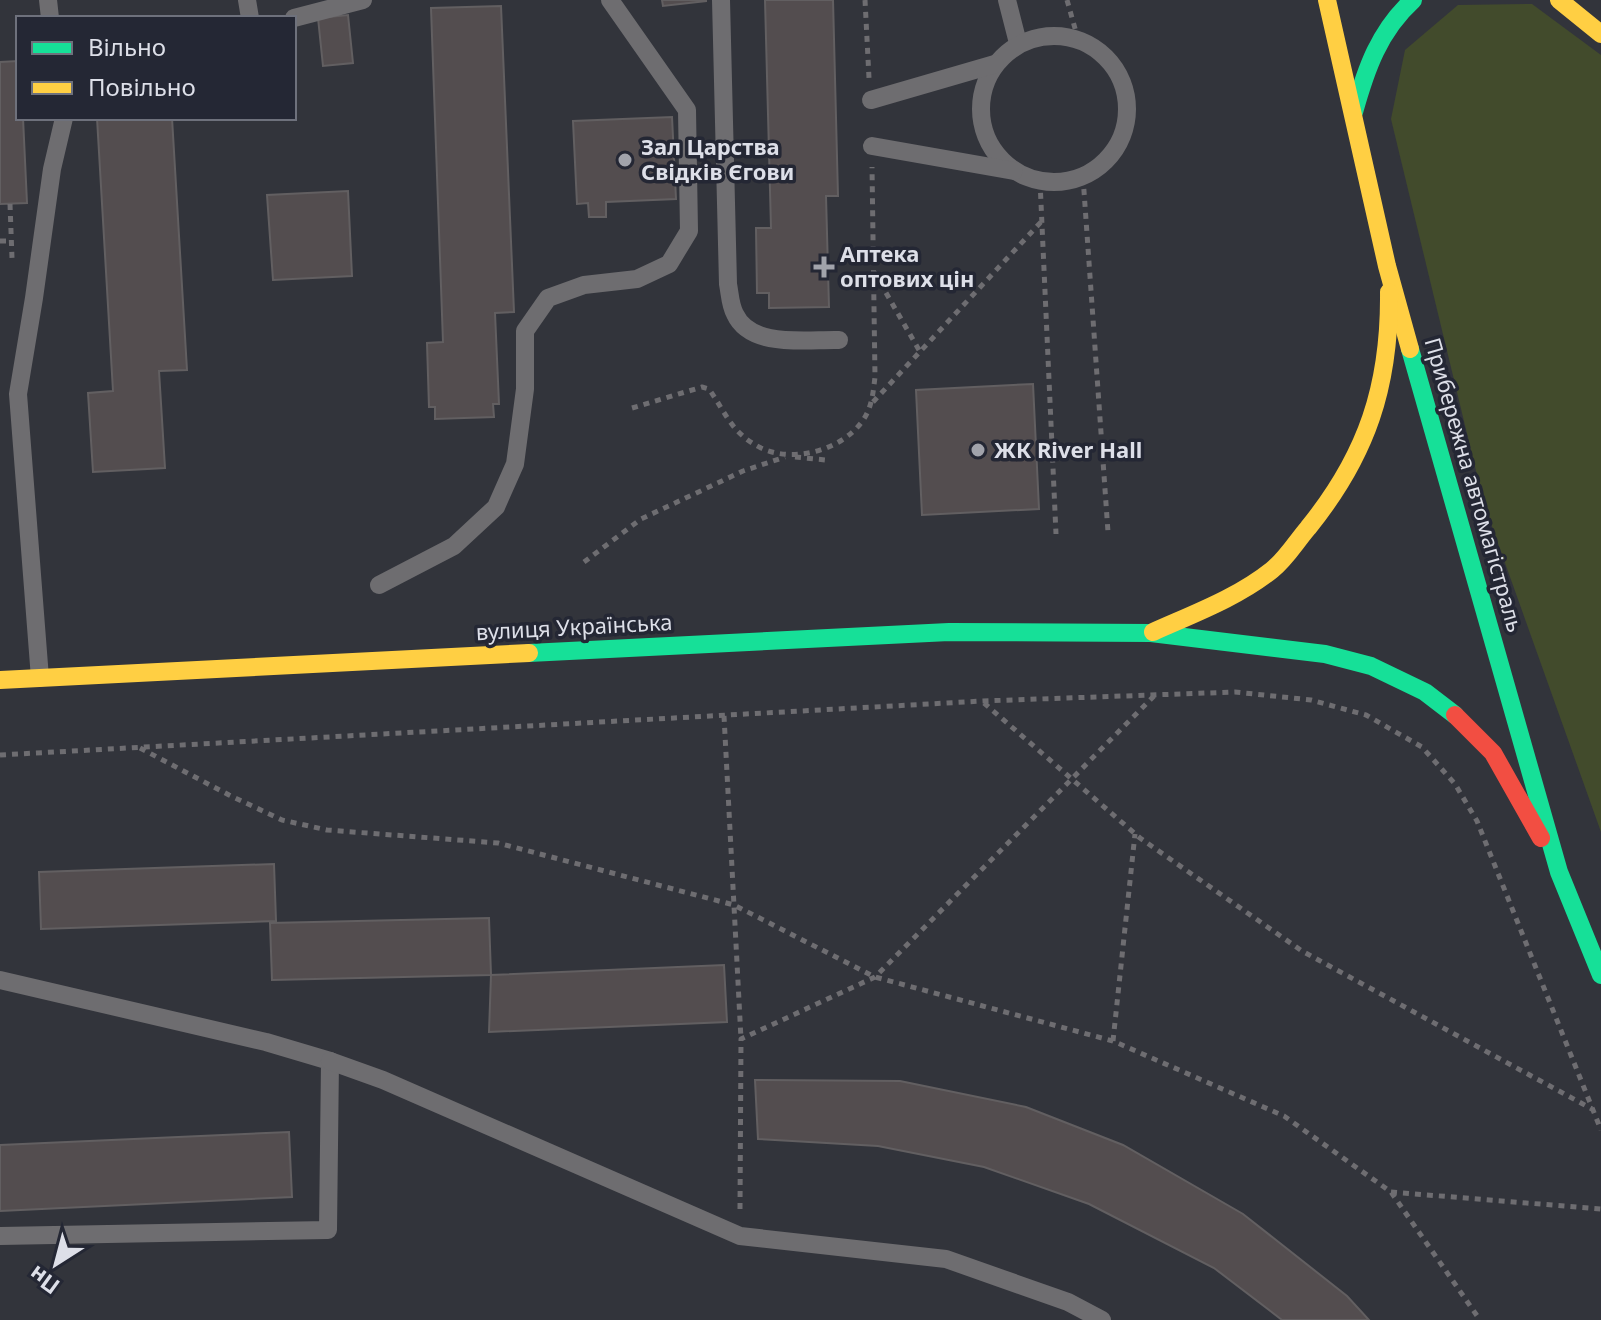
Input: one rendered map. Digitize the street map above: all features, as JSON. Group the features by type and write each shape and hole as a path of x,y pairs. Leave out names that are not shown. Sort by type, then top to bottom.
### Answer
{"main road":[{"name":"Прибережна автомагістраль","path":"1327,0 1387,266 1559,872 1601,975"},
{"path":"1354,114 1368,59 1396,13 1413,0"},
{"path":"1559,0 1601,34"},
{"name":"вулиця Українська","path":"1151,633 1229,598 1274,568 1346,480 1370,427 1386,375 1391,323 1387,266"},
{"name":"вулиця Українська","path":"0,680 949,632 1151,633 1325,654 1371,666 1425,692 1461,719 1493,753 1559,872"}],"lane":[{"path":"296,17 363,0"},
{"path":"379,585 454,546 496,507 515,464 525,389 525,331 548,298 584,285 637,279 669,264 689,231 687,110 610,0"},
{"path":"721,0 731,305 736,318 748,331 766,338 839,340"},
{"path":"1007,0 1018,43"},
{"path":"872,146 1014,171 1040,181 1062,182 1083,177 1104,163 1119,144 1127,121 1127,97 1119,73 1102,52 1078,39 1048,35 1018,43 995,64 982,92 981,122 992,150 1014,171"},
{"path":"871,100 995,64"},
{"path":"40,678 9,394 64,120"},
{"path":"0,980 251,1039 330,1061 383,1080 740,1236 946,1259 1068,1302 1102,1320"},
{"path":"0,1236 328,1230 330,1061"}],"path":[{"path":"865,0 871,100"},
{"path":"1067,0 1078,39"},
{"path":"872,146 875,377 872,403"},
{"path":"1083,177 1108,532"},
{"path":"1040,181 1056,534"},
{"path":"584,562 641,519 743,471 786,456 814,452 840,441 861,424 872,403 919,350 1041,222"},
{"path":"0,241 12,241"},
{"path":"873,271 919,350"},
{"path":"632,408 702,387 709,389 722,414 737,431 760,448 786,456 826,460"},
{"path":"0,755 983,701 1235,692 1311,700 1366,715 1422,747 1455,784 1477,821 1601,1130"},
{"path":"741,1039 875,977 1155,695"},
{"path":"983,701 1135,834 1302,951 1593,1109"},
{"path":"724,716 741,1039 740,1236"},
{"path":"139,748 282,820 327,830 498,843 734,905 875,977 1113,1041 1284,1116 1391,1192 1480,1320"},
{"path":"1113,1041 1135,834"},
{"path":"1391,1192 1601,1209"}],"green space":[{"path":"1532,4 1601,55 1601,832 1484,504 1391,119 1405,50 1458,5"}],"building":[{"path":"662,0 706,0 706,1 663,6"},
{"path":"765,0 833,0 838,196 826,196 829,307 769,308 769,293 757,293 756,228 771,228"},
{"path":"501,6 514,312 495,313 499,404 493,404 494,417 435,419 435,407 429,407 427,343 443,342 431,8"},
{"path":"348,15 353,63 323,66 318,18"},
{"path":"16,61 16,120 23,120 27,203 0,204 0,62"},
{"name":"Зал Царства Свідків Єгови","path":"672,117 676,199 606,202 606,217 589,217 588,203 577,204 573,121"},
{"path":"97,120 172,120 187,370 159,371 165,468 93,472 88,393 113,391"},
{"path":"348,191 352,276 273,280 267,195"},
{"name":"ЖК River Hall","path":"1033,384 1039,509 922,515 916,390"},
{"path":"274,864 276,921 41,929 39,872"},
{"path":"489,918 491,975 272,980 270,923"},
{"path":"724,965 727,1022 489,1032 491,975"},
{"path":"755,1080 900,1081 1026,1107 1123,1145 1243,1214 1347,1296 1369,1320 1282,1320 1214,1268 1089,1204 984,1167 878,1146 758,1139"},
{"path":"289,1132 292,1197 0,1211 0,1145"}],"traffic: fast":[{"path":"1354,112 1375,52 1391,25 1413,0"},
{"path":"1410,349 1559,872 1601,975"},
{"path":"529,653 949,632 1151,633 1325,654 1371,666 1425,692 1455,715"}],"traffic: slow":[{"path":"1327,0 1387,266 1410,349"},
{"path":"1559,0 1601,34"},
{"path":"1153,632 1230,597 1272,570 1328,501 1346,474 1371,418 1385,358 1389,292"},
{"path":"0,680 529,653"}],"traffic: jam":[{"path":"1455,715 1493,753 1541,838"}],"place":[{"name":"Зал Царства Свідків Єгови","path":"625,160"},
{"name":"Аптека оптових цін","path":"824,267"},
{"name":"ЖК River Hall","path":"978,450"}]}
